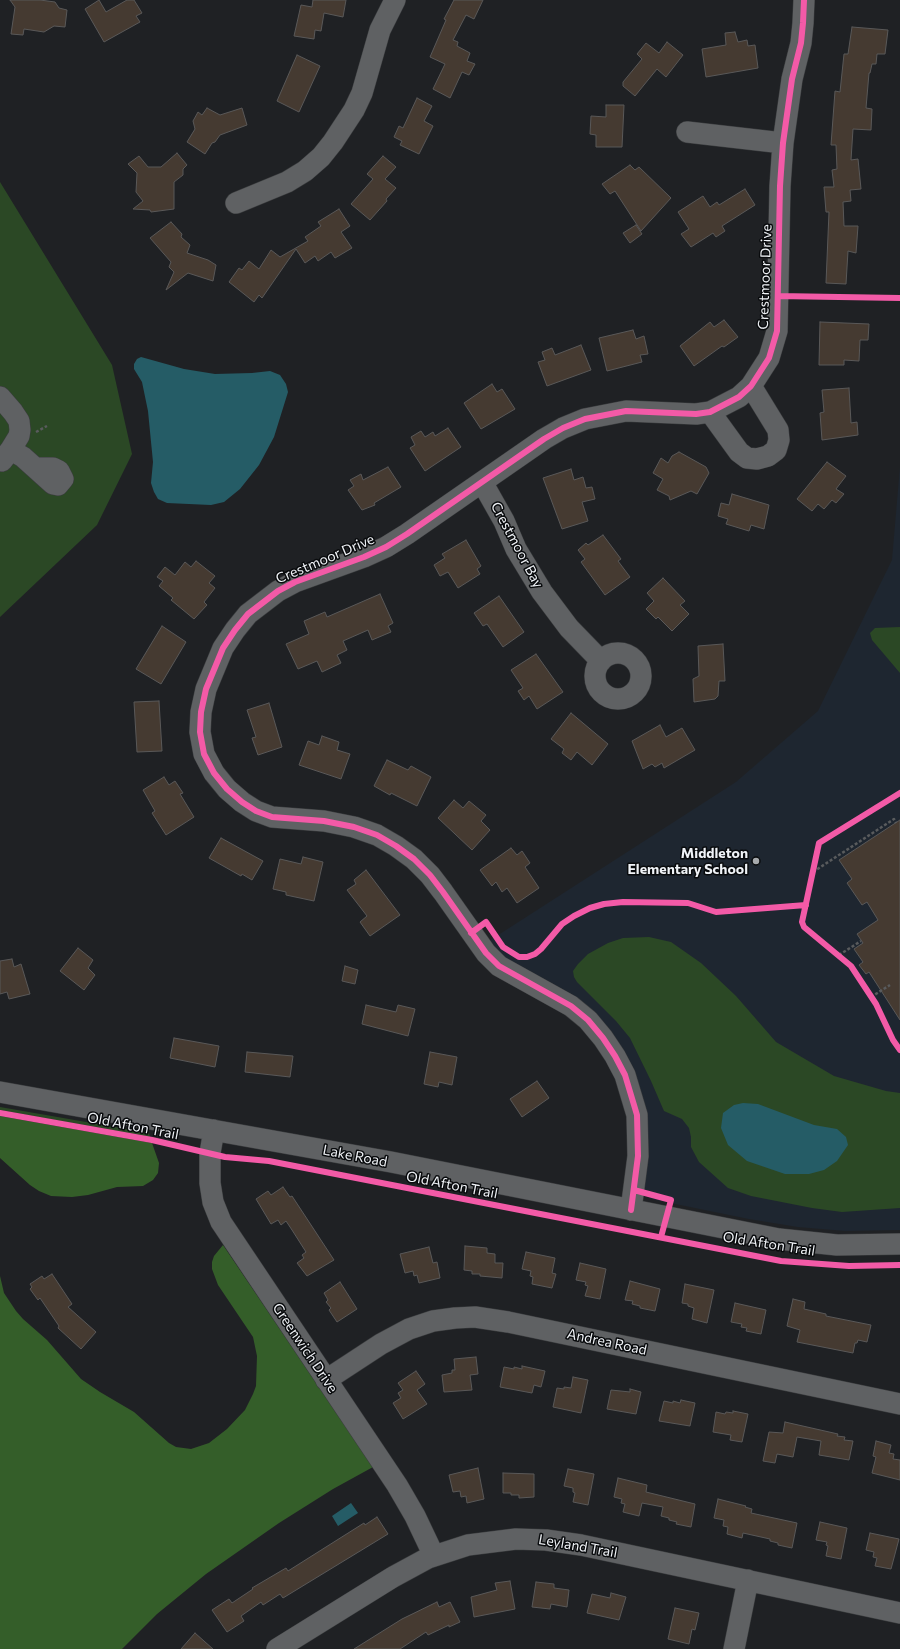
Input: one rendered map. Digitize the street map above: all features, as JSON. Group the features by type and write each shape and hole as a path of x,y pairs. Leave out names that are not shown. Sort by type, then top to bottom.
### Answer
{"street":[{"path":"236,203 287,182 305,171 321,157 333,142 354,110 363,88 380,30 395,0"},
{"name":"Crestmoor Drive","path":"631,1210 638,1156 637,1115 628,1081 615,1056 603,1038 588,1020 571,1006 516,977 490,958 430,875 414,859 396,846 376,835 354,826 324,821 289,820 272,817 256,811 242,802 227,789 214,773 204,754 200,732 201,712 206,689 223,648 248,614 262,601 284,588 386,547 544,439 585,419 626,410 691,414 710,412 739,397 751,386 769,358 776,331 780,186 783,143 792,79 801,43 804,0"},
{"path":"687,132 783,143"},
{"path":"710,412 739,452 747,458 757,459 768,456 776,450 779,440 778,430 751,386"},
{"path":"0,397 19,421 20,430 18,436 4,457"},
{"path":"4,457 16,453 36,468"},
{"name":"Crestmoor Bay","path":"482,482 504,521 520,556 542,592 569,628 601,661"},
{"name":"Lake Road","path":"0,1092 391,1162 753,1234 797,1241 850,1245 900,1244"},
{"name":"Greenwich Drive","path":"214,1130 210,1154 209,1177 212,1196 218,1215 232,1240 404,1497 434,1556"},
{"name":"Andrea Road","path":"326,1380 381,1344 409,1329 433,1321 475,1317 508,1322 900,1404"},
{"name":"Leyland Trail","path":"277,1649 408,1568 434,1556 458,1548 486,1542 516,1539 546,1540 581,1545 900,1613"},
{"path":"734,1649 748,1580"}],"path":[{"path":"812,875 894,819 896,823"},
{"path":"856,844 858,848"},
{"path":"812,875 814,864"},
{"path":"833,951 841,957 861,941"},
{"path":"871,997 890,984"},
{"path":"867,990 876,1004"}],"shaded area":[{"name":"Middleton Elementary School","path":"900,467 900,1230 846,1231 798,1227 749,1219 651,1199 644,1189 648,1134 573,995 507,959 489,941 736,782 818,711 892,560"}],"green space":[{"path":"0,182 112,365 132,454 97,525 0,617"},
{"path":"900,627 900,673 872,640 870,633 875,628"},
{"path":"649,937 671,942 701,963 736,996 776,1042 834,1076 886,1091 900,1093 900,1208 842,1212 812,1208 751,1196 728,1188 699,1162 691,1147 689,1128 682,1119 664,1111 630,1038 574,977 573,971 588,954 608,943 623,938"},
{"path":"0,1107 149,1133 150,1137 0,1110"},
{"path":"0,1116 152,1143 159,1163 158,1173 153,1180 143,1186 117,1187 88,1195 72,1197 51,1196 30,1185 0,1158"},
{"path":"223,1245 373,1467 333,1489 279,1523 206,1574 157,1614 122,1649 0,1649 0,1276 4,1293 16,1311 47,1340 81,1379 134,1412 169,1443 176,1447 191,1449 209,1443 227,1429 245,1410 256,1386 257,1356 253,1337 218,1285 212,1269 214,1256"}],"water":[{"path":"141,357 184,369 215,374 270,371 280,375 286,384 288,392 274,437 259,465 240,489 224,502 211,505 167,503 158,499 151,483 153,462 148,411 142,382 134,369 134,364 137,359"},
{"path":"743,1103 758,1104 814,1125 837,1129 846,1137 848,1145 837,1161 824,1170 809,1174 785,1174 747,1161 728,1145 721,1128 723,1113 734,1105"},
{"path":"351,1503 358,1513 338,1526 332,1516"}],"building":[{"path":"10,0 40,0 55,2 59,8 67,10 65,27 54,26 44,32 24,29 23,35 11,34 15,7"},
{"path":"99,0 106,12 127,0 134,0 142,13 136,16 140,22 104,42 85,9"},
{"path":"313,0 346,0 343,17 324,13 321,31 315,30 314,39 294,36 301,5 312,7"},
{"path":"454,0 483,0 474,19 466,15 453,40 458,42 457,46 470,53 467,61 475,64 469,75 462,72 450,98 433,89 445,64 430,57 446,20 444,19"},
{"path":"852,27 888,30 885,54 877,54 876,64 872,64 869,73 866,108 872,109 871,130 853,129 851,160 858,159 861,189 850,190 851,201 843,202 844,226 858,226 856,253 848,251 846,284 826,283 829,212 826,212 824,187 834,187 832,170 837,169 836,145 831,145 835,91 840,92 844,54 848,54"},
{"path":"735,32 738,42 747,40 748,46 755,45 758,68 706,77 702,49 726,45 725,33"},
{"path":"667,42 683,55 666,77 657,69 635,96 623,86 623,82 642,59 637,54 646,43 659,53"},
{"path":"297,55 320,66 299,112 277,101"},
{"path":"417,98 432,106 424,121 433,126 419,154 400,145 402,141 394,137 399,126 403,128"},
{"path":"606,105 624,105 622,147 596,147 596,135 590,134 591,116 606,117"},
{"path":"207,108 220,115 242,108 247,125 220,135 215,142 212,143 205,154 187,142 195,129 193,121 198,112 202,115"},
{"path":"177,153 187,165 183,169 183,175 174,182 174,209 151,212 150,210 133,209 143,201 136,192 137,173 128,164 139,156 148,167 161,167"},
{"path":"383,156 396,167 385,179 396,188 386,199 387,201 370,220 351,204 373,179 367,174"},
{"path":"630,165 635,170 639,167 671,198 641,231 615,191 610,194 602,184"},
{"path":"745,189 755,205 722,226 725,231 716,237 713,233 691,247 681,234 689,229 678,212 703,196 710,207 717,202 719,205"},
{"path":"339,209 350,226 341,232 352,248 335,258 331,252 318,261 315,256 305,263 296,249 262,298 259,295 254,302 229,282 239,268 242,270 249,261 259,269 271,250 280,257 308,241 305,237 321,226 318,222"},
{"path":"171,222 182,234 181,237 190,245 187,253 208,260 216,265 213,281 188,273 166,290 174,272 169,267 171,262 150,238"},
{"path":"636,225 642,234 630,243 623,233"},
{"path":"724,320 738,337 724,347 722,346 694,366 680,346 710,322 714,327"},
{"path":"820,322 869,324 868,340 860,340 859,361 844,360 844,365 819,365"},
{"path":"633,330 636,339 644,336 648,354 640,355 642,362 607,371 599,338"},
{"path":"581,345 591,370 547,386 538,362 545,360 542,352 552,348 555,355"},
{"path":"492,384 497,392 502,389 515,409 481,429 464,403"},
{"path":"849,388 851,423 857,422 858,435 822,440 820,413 824,412 822,390"},
{"path":"448,428 461,447 425,471 410,448 415,445 411,437 421,431 425,437 433,432 435,436"},
{"path":"679,452 706,467 709,473 697,494 691,491 670,500 669,496 657,490 663,479 653,473 661,458 668,463 672,456"},
{"path":"827,462 846,476 836,489 844,494 836,503 832,500 824,509 818,504 812,511 797,499"},
{"path":"388,467 401,487 374,503 375,505 362,510 348,490 354,486 350,480 361,474 363,480"},
{"path":"571,469 574,480 583,477 586,488 592,487 595,499 582,502 588,521 562,529 543,478"},
{"path":"732,494 769,505 764,529 751,525 749,531 726,524 728,519 718,516 721,503 729,505"},
{"path":"603,535 621,559 618,561 630,577 605,595 581,562 585,559 578,550 586,543 588,545"},
{"path":"466,540 481,566 477,569 480,574 458,588 448,572 440,576 434,565 445,558 442,554"},
{"path":"196,561 215,576 209,583 215,588 204,602 207,605 194,619 171,600 173,598 159,586 163,581 157,577 165,567 175,575 185,562 191,567"},
{"path":"663,578 685,601 680,605 689,614 672,631 658,617 656,619 646,609 654,601 647,593"},
{"path":"380,594 393,623 388,626 391,632 372,640 368,630 343,641 347,650 337,655 341,663 322,672 317,661 298,669 286,644 309,634 304,621 325,612 327,617"},
{"path":"499,596 524,632 503,647 487,624 483,626 474,613"},
{"path":"162,626 186,642 161,684 136,669"},
{"path":"723,644 725,681 719,681 718,696 715,699 694,702 693,679 699,676 698,646"},
{"path":"536,654 563,692 537,709 529,696 524,700 518,691 523,688 511,670"},
{"path":"159,701 162,751 137,752 134,702"},
{"path":"269,703 282,747 258,755 252,738 256,737 247,710"},
{"path":"571,713 608,744 592,765 577,752 571,760 562,753 564,749 551,739"},
{"path":"660,725 666,737 682,728 695,750 664,768 662,763 655,767 652,764 643,769 632,741"},
{"path":"322,736 339,742 337,750 350,754 341,779 299,765 308,741 319,745"},
{"path":"387,760 408,770 411,766 431,777 417,806 391,793 390,795 374,786"},
{"path":"164,777 169,785 175,781 183,793 180,794 194,817 166,835 152,813 155,811 143,790"},
{"path":"454,800 463,808 469,801 486,815 481,821 490,830 472,850 438,818"},
{"path":"900,820 900,1020 869,972 866,974 859,965 863,962 854,949 863,943 857,934 878,920 867,902 862,905 847,883 852,879 839,860"},
{"path":"221,838 263,861 252,880 242,874 241,876 209,858"},
{"path":"511,848 517,855 522,851 530,863 525,867 539,888 517,903 507,888 502,892 496,882 492,886 480,870"},
{"path":"303,857 323,862 314,901 286,895 286,892 273,889 280,859 301,864"},
{"path":"366,870 400,915 370,936 360,922 367,916 347,890 356,884 354,880"},
{"path":"78,948 93,960 88,968 95,975 84,990 60,971"},
{"path":"12,959 14,967 21,964 30,994 9,999 7,992 0,994 0,961"},
{"path":"345,966 358,970 355,984 342,981"},
{"path":"366,1005 396,1012 398,1005 415,1009 408,1036 362,1024"},
{"path":"174,1038 219,1046 215,1067 170,1058"},
{"path":"247,1052 293,1056 290,1077 245,1072"},
{"path":"430,1052 457,1057 452,1085 439,1082 438,1087 424,1084"},
{"path":"537,1081 549,1098 522,1117 510,1099"},
{"path":"283,1187 290,1197 292,1196 334,1260 307,1276 297,1263 304,1258 302,1255 306,1252 292,1230 286,1221 281,1225 278,1220 271,1224 256,1199 268,1191 271,1195"},
{"path":"465,1246 487,1248 487,1253 495,1254 495,1263 503,1263 502,1278 480,1276 480,1274 472,1274 472,1271 464,1270"},
{"path":"429,1247 433,1263 437,1262 440,1278 419,1283 417,1275 414,1276 413,1271 405,1273 400,1254"},
{"path":"526,1252 555,1258 552,1273 556,1274 552,1288 532,1284 533,1277 530,1276 531,1271 522,1269"},
{"path":"580,1263 606,1269 600,1299 585,1296 588,1286 585,1285 586,1282 576,1280"},
{"path":"52,1274 72,1304 68,1307 96,1332 81,1349 58,1328 59,1326 40,1298 38,1300 30,1289 32,1287 30,1284 42,1276 44,1279"},
{"path":"630,1281 660,1289 655,1311 640,1308 640,1306 632,1304 633,1301 625,1300"},
{"path":"340,1282 357,1309 337,1322 329,1310 331,1308 326,1302 328,1300 324,1293"},
{"path":"685,1284 714,1290 707,1323 692,1319 694,1308 688,1306 688,1304 682,1303"},
{"path":"793,1299 805,1302 804,1309 826,1314 826,1316 871,1325 867,1342 858,1340 857,1343 855,1343 853,1353 797,1342 800,1330 787,1326"},
{"path":"735,1303 766,1310 761,1334 746,1331 747,1328 741,1327 742,1324 731,1322"},
{"path":"476,1357 478,1374 470,1375 472,1390 444,1392 442,1375 452,1373 452,1370 455,1370 454,1359"},
{"path":"522,1366 545,1371 541,1387 534,1385 532,1393 500,1387 504,1367 522,1369"},
{"path":"416,1371 425,1384 417,1390 427,1404 403,1419 393,1403 401,1398 398,1393 403,1390 398,1383"},
{"path":"573,1377 588,1380 581,1413 553,1407 557,1388 571,1388"},
{"path":"630,1389 641,1392 636,1414 607,1409 611,1390 630,1392"},
{"path":"681,1400 695,1403 690,1426 659,1421 664,1401 680,1403"},
{"path":"733,1411 748,1414 742,1442 730,1440 731,1435 713,1432 716,1412 725,1414 726,1412 733,1413"},
{"path":"785,1422 838,1434 837,1436 845,1437 844,1440 853,1441 849,1460 819,1455 821,1441 797,1437 793,1457 777,1454 775,1463 763,1461 769,1432 783,1433"},
{"path":"876,1441 891,1445 889,1453 894,1454 893,1459 900,1460 900,1480 872,1473 876,1457 873,1456"},
{"path":"478,1468 484,1499 467,1503 466,1496 461,1497 460,1491 453,1492 449,1475"},
{"path":"568,1469 594,1474 588,1505 573,1502 575,1493 573,1492 573,1488 564,1486"},
{"path":"503,1473 534,1474 534,1497 519,1498 519,1495 503,1493"},
{"path":"618,1478 647,1485 646,1492 695,1504 691,1527 676,1524 677,1522 661,1516 663,1507 642,1503 639,1516 623,1512 625,1504 621,1503 622,1499 614,1497"},
{"path":"718,1499 746,1506 745,1507 752,1509 751,1513 797,1523 792,1548 778,1545 778,1543 770,1541 770,1539 743,1533 742,1538 727,1534 728,1527 723,1526 724,1520 714,1518"},
{"path":"377,1517 388,1534 283,1598 280,1594 263,1605 261,1602 241,1616 244,1621 227,1632 212,1610 229,1599 232,1603 253,1589 252,1588 286,1568 288,1571 364,1523 365,1525"},
{"path":"820,1522 847,1528 841,1559 826,1556 828,1546 826,1545 827,1542 816,1540"},
{"path":"870,1533 899,1539 891,1569 875,1566 877,1558 873,1557 874,1552 866,1550"},
{"path":"510,1581 515,1609 474,1617 471,1597 497,1590 495,1583"},
{"path":"536,1582 554,1584 554,1588 569,1590 567,1607 551,1604 550,1609 532,1607"},
{"path":"611,1593 626,1597 619,1620 587,1613 592,1594 610,1598"},
{"path":"437,1602 439,1607 450,1602 460,1622 449,1627 449,1625 428,1635 426,1632 400,1649 354,1649 402,1619"},
{"path":"675,1608 699,1613 695,1630 692,1629 689,1644 668,1639"},
{"path":"195,1633 213,1649 181,1649"}],"cycle path":[{"path":"631,1210 638,1156 637,1115 625,1075 603,1038 588,1020 571,1006 499,966 486,953 430,875 414,859 396,846 377,835 354,827 324,821 272,817 256,811 242,802 227,789 214,773 204,754 200,732 201,712 206,689 223,648 248,614 278,591 295,582 364,557 386,547 544,439 563,428 585,419 626,411 696,414 710,412 739,397 751,386 769,358 777,331 780,186 783,143 792,79 801,43 804,0"},
{"path":"778,296 900,298"},
{"path":"900,793 819,843 802,922 804,927 851,966 876,1004 893,1040 900,1050"},
{"path":"471,933 486,922 503,947 519,957 527,957 535,954 541,949 562,924 590,908 604,904 623,902 688,903 716,912 806,905"},
{"name":"Old Afton Trail","path":"0,1113 152,1140 225,1157 269,1161 781,1261 849,1266 900,1265"},
{"path":"634,1190 671,1200 661,1237"}],"place":[{"name":"Middleton Elementary School","path":"756,861"}]}
